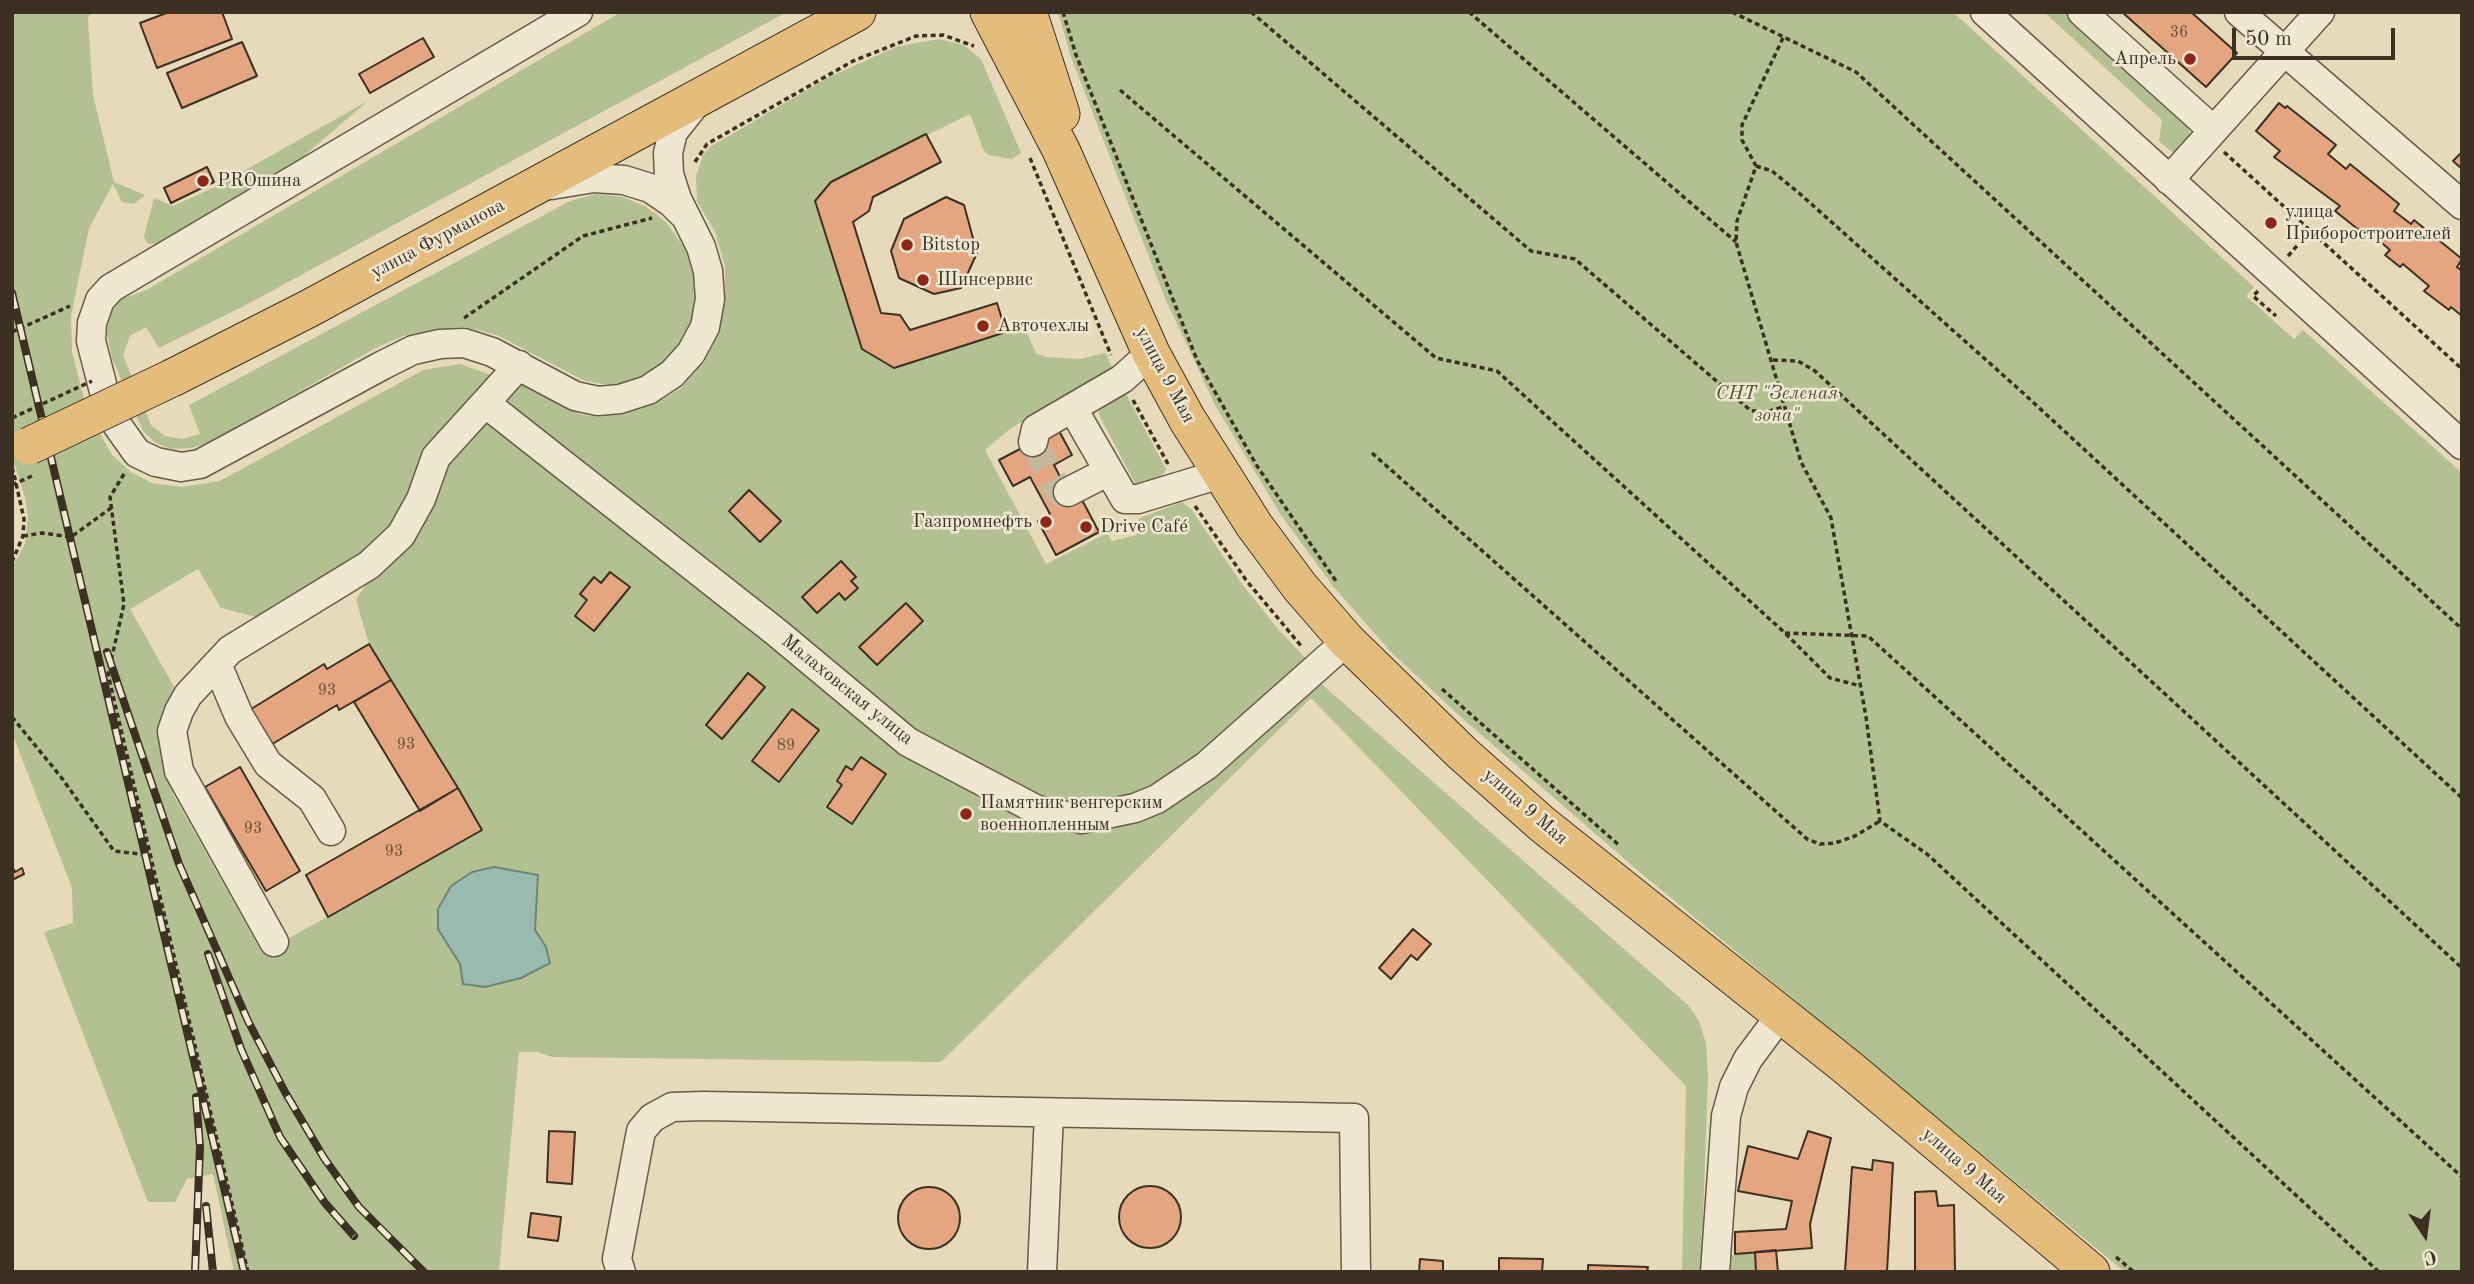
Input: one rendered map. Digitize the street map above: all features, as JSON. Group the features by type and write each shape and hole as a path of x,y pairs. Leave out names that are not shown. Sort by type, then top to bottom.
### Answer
{"main road":[{"name":"улица 9 Мая","path":"989,12 1061,150 1151,353 1220,474 1300,587 1347,641 1462,753 1542,824 1780,1016 2103,1264"},
{"name":"улица 9 Мая","path":"1028,12 1096,225"},
{"name":"улица Фурманова","path":"12,453 174,377 704,97 844,16"}],"street":[{"path":"578,12 111,288 100,300 92,323 91,341 97,373 110,415 137,453 156,462 181,467 200,464 383,365 413,350 436,345 464,343 519,365 575,396 598,401 620,399 648,390 672,374 691,353 705,327 710,299 708,271 677,199 669,174 668,153 673,132 685,113 704,97"},
{"path":"1984,12 2169,180 2459,436"},
{"path":"2082,12 2210,133"},
{"path":"2239,12 2462,205"},
{"path":"2169,180 2283,50 2320,12"},
{"path":"527,191 569,180 624,180 650,188 684,216"},
{"path":"1034,442 1035,429 1122,379 1151,353"},
{"path":"274,942 179,771 172,731 179,711 188,695 230,649 369,565 401,535 421,499 436,457 519,365"},
{"name":"Малаховская улица","path":"485,403 776,632 908,742 1037,810 1058,816 1082,819 1097,817 1135,808 1157,799 1206,766 1347,641"},
{"path":"1073,409 1122,498 1132,500 1220,474"},
{"path":"1068,492 1107,472"},
{"path":"217,664 239,716 268,764 312,799 331,831"},
{"path":"1715,1272 1726,1116 1734,1087 1748,1059 1780,1016"},
{"path":"621,1272 618,1259 641,1131 652,1118 672,1107 1353,1118 1356,1272"},
{"path":"1042,1272 1049,1113"}],"path":[{"path":"1063,12 1076,55 1197,360 1257,466 1338,583"},
{"path":"1251,12 1531,251 1574,258 1750,411 1763,413 1783,407"},
{"path":"1469,12 1736,242"},
{"path":"1732,12 1856,72 2462,629"},
{"path":"1783,38 1742,125 1742,141 1756,166 1772,171 1981,356 2462,798"},
{"path":"1119,90 1436,358 1497,371 1785,633 1830,678 1861,686"},
{"path":"2210,133 2462,369"},
{"path":"1756,166 1737,221 1736,242 1801,462 1831,518 1861,686 1880,821 1927,854 2379,1272"},
{"path":"436,345 480,304 583,236 627,222 684,216"},
{"path":"12,332 81,302"},
{"path":"1772,360 1798,361 1815,371 2462,968"},
{"path":"12,418 99,378"},
{"path":"1372,453 1807,839 1821,844 1835,843 1855,836 1880,821"},
{"path":"130,463 110,497 124,604 108,674 248,1272"},
{"path":"12,468 24,519 23,536 12,562"},
{"path":"23,536 42,533 71,537 111,508"},
{"path":"1785,633 1868,636 2462,1177"},
{"path":"1441,689 1627,852"},
{"path":"12,717 61,777 114,851 150,855"},
{"path":"2103,1264 2134,1272"}],"green space":[{"path":"12,12 92,12 88,18 93,95 114,182 145,195 134,204 122,202 113,184 89,228 71,316 72,352 87,410 112,455 131,472 152,483 182,487 220,481 423,370 460,364 494,376 395,530 364,557 260,618 221,608 198,569 130,609 177,692 161,733 164,764 173,794 262,953 363,897 458,788 369,644 356,600 444,460 486,412 905,748 1100,822 1318,681 1688,1005 1699,1021 1706,1043 1708,1077 1701,1272 1682,1272 1686,1086 1311,698 941,1062 552,1057 538,1052 519,1052 499,1272 234,1272 213,1174 187,1179 175,1202 148,1202 44,932 73,923 72,888 12,733 12,568 25,544 28,517 12,456"},
{"path":"621,12 787,12 244,306 159,348 146,327 130,336 123,355 151,425 165,436 183,439 200,434 189,405 570,201 596,194 622,197 645,206 666,222 685,249 696,274 697,301 691,327 676,350 657,369 632,381 609,385 585,381 497,335 465,327 436,329 403,336 376,348 210,442 192,448 172,449 156,443 143,431 112,358 107,333 109,315 120,300 148,289"},
{"name":"СНТ \"Зеленая зона\"","path":"1058,12 1953,12 2254,287 2246,296 2294,339 2303,330 2462,473 2462,1272 2125,1272 1643,875 1463,719 1390,651 1333,586 1281,515 1215,405 1165,298 1071,57"},
{"path":"2044,12 2065,12 2188,126 2192,141 2181,152 2172,152 2159,141 2162,120"},
{"path":"939,39 964,45 981,59 1021,153 1012,159 988,155 983,149 970,114 831,182 815,201 862,349 894,368 1006,332 1026,331 1036,353 1045,357 1080,359 1106,353 1113,370 1011,428 985,450 1046,564 1107,533 1112,541 1137,535 1136,524 1140,518 1182,502 1191,509 1242,584 1309,662 1154,794 1060,809 915,738 498,406 519,382 579,414 598,417 625,414 655,404 680,389 703,363 719,333 725,301 725,266 715,232 697,201 696,176 703,155 710,147 829,77 896,47"},
{"path":"368,101 292,166 164,243 148,244 144,237 154,198 173,206 215,187"},
{"path":"1122,392 1126,394 1166,469 1160,479 1143,485 1135,483 1099,415 1099,408"},
{"path":"1755,1252 1756,1272 1728,1272 1728,1256"}],"water":[{"path":"494,867 538,875 535,930 546,947 550,963 521,978 485,987 463,984 460,964 438,929 438,909 451,886 472,872"}],"building":[{"path":"169,12 222,12 232,39 157,68 140,23"},
{"path":"2122,12 2191,12 2237,53 2206,87"},
{"path":"423,38 434,57 370,93 359,74"},
{"path":"242,42 257,76 182,108 167,73"},
{"path":"2279,103 2285,108 2287,106 2336,145 2328,154 2346,169 2350,164 2399,204 2394,211 2411,224 2414,220 2462,259 2457,267 2462,271 2462,316 2451,307 2449,310 2424,291 2429,286 2403,264 2400,267 2385,255 2390,250 2367,230 2364,234 2335,211 2340,206 2274,157 2280,151 2256,131"},
{"path":"926,134 941,162 873,197 869,211 853,222 881,313 900,315 910,330 997,303 1006,332 894,368 862,349 815,201 831,182"},
{"path":"2462,152 2462,169 2453,161"},
{"path":"207,167 214,182 171,203 164,188"},
{"path":"946,197 964,205 977,253 961,288 934,294 899,278 891,251 904,219"},
{"path":"1058,429 1072,455 1054,465 1073,502 1081,498 1099,532 1056,555 1038,521 1050,514 1030,477 1013,486 999,460"},
{"path":"749,490 781,521 760,542 729,511"},
{"path":"841,561 856,577 851,581 858,588 845,600 839,593 817,613 802,597"},
{"path":"610,572 630,587 594,631 575,616 587,600 580,594 594,577 601,583"},
{"path":"906,603 923,621 877,665 859,647"},
{"path":"369,644 391,680 339,710 337,705 269,746 248,711 324,664 327,669"},
{"path":"748,673 765,687 722,739 706,725"},
{"path":"391,680 458,788 420,811 354,702"},
{"path":"792,709 819,730 779,782 752,761"},
{"path":"861,757 886,774 852,824 827,807 842,785 837,781 846,766 852,770"},
{"path":"240,767 300,871 266,891 205,787"},
{"path":"458,788 482,830 328,917 306,875"},
{"path":"12,866 15,872 22,868 24,874 12,880"},
{"path":"1413,929 1431,944 1417,960 1411,955 1391,979 1379,968"},
{"path":"549,1131 575,1132 572,1184 547,1182"},
{"path":"1808,1131 1831,1138 1810,1224 1812,1248 1735,1254 1735,1232 1786,1229 1792,1201 1738,1191 1748,1146 1798,1159"},
{"path":"1873,1160 1893,1163 1887,1272 1845,1272 1852,1167 1872,1170"},
{"path":"1150,1186 1172,1195 1181,1217 1172,1239 1150,1248 1128,1239 1119,1217 1128,1195"},
{"path":"929,1187 951,1196 960,1218 951,1240 929,1249 907,1240 898,1218 907,1196"},
{"path":"1936,1191 1938,1206 1954,1205 1955,1272 1915,1272 1915,1192"},
{"path":"531,1213 561,1217 558,1241 528,1237"},
{"path":"1776,1250 1778,1272 1756,1272 1755,1252"},
{"path":"1499,1258 1543,1259 1542,1272 1499,1272"},
{"path":"1420,1259 1443,1261 1443,1272 1419,1272"},
{"path":"1588,1265 1648,1267 1647,1272 1588,1272"}],"tunnel":[{"path":"1033,442 1058,490 1068,492"}],"railway":[{"path":"12,293 244,1272"},
{"path":"107,652 179,864 248,1021 324,1158 359,1207 424,1272"},
{"path":"208,954 241,1049 280,1137 325,1203 354,1236"},
{"path":"195,1272 200,1147 196,1097"},
{"path":"206,1206 213,1272"}],"place":[{"name":"Апрель","path":"2190,59"},
{"name":"PROшина","path":"203,181"},
{"name":"улица Приборостроителей","path":"2271,223"},
{"name":"Bitstop","path":"907,245"},
{"name":"Шинсервис","path":"923,280"},
{"name":"Авточехлы","path":"983,326"},
{"name":"Газпромнефть","path":"1046,522"},
{"name":"Drive Café","path":"1086,527"},
{"name":"Памятник венгерским военнопленным","path":"966,814"}]}
